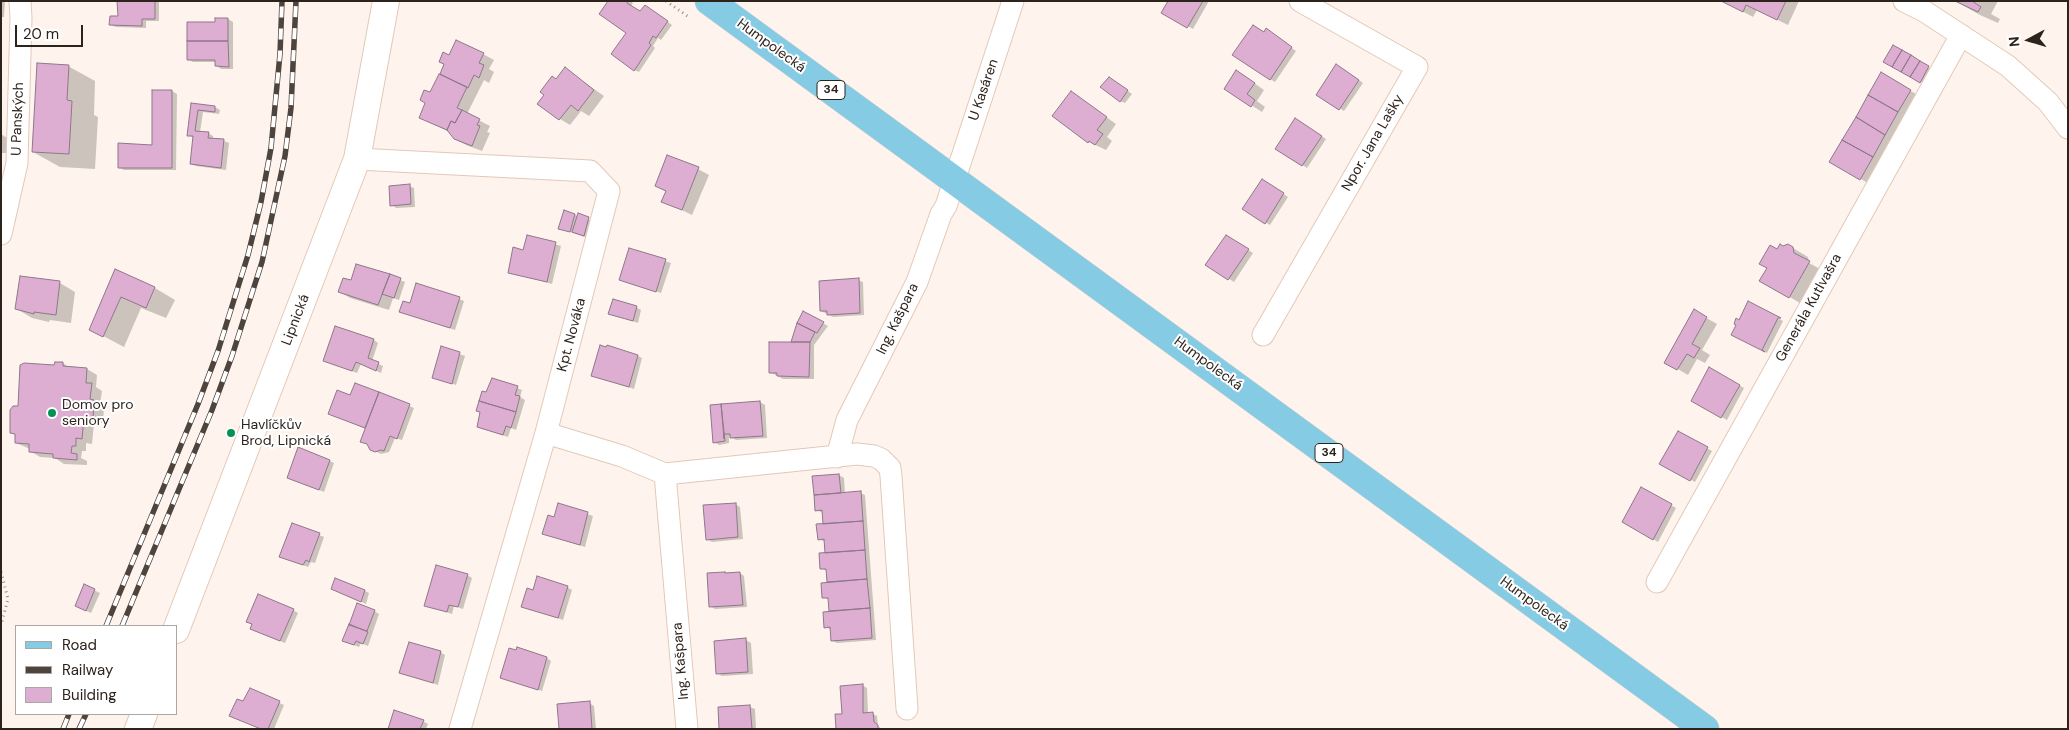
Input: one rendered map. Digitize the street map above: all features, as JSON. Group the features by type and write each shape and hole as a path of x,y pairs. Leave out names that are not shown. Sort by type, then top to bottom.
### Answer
{"main road":[{"name":"Humpolecká","path":"709,1 954,178 1705,729"}],"street":[{"name":"U Panských","path":"1,234 17,163 20,1"},
{"name":"Lipnická","path":"178,625 357,159 386,1"},
{"name":"U Kasáren","path":"954,178 1013,1"},
{"name":"Npor. Jana Lašky","path":"1263,336 1417,67 1300,1"},
{"path":"1904,1 1924,11 2008,66 2065,119"},
{"name":"Generála Kutlvašra","path":"1657,582 1961,35"},
{"name":"Kpt. Nováka","path":"357,159 590,171 609,191 546,433 460,729"},
{"name":"Ing. Kašpara","path":"837,457 844,429 850,415 917,282 941,214 946,206 954,178"},
{"path":"546,433 622,456 665,474 857,454 874,456 886,462 890,468 907,709"},
{"name":"Ing. Kašpara","path":"665,474 687,729"},
{"path":"138,729 144,715"}],"path":[{"path":"1,572 8,599 1,625"}],"building":[{"path":"117,1 155,1 155,19 142,19 142,26 109,25 110,16 118,16"},
{"path":"608,1 628,1 627,3 640,11 645,5 668,21 656,38 653,36 649,43 651,45 634,71 611,54 626,33 599,14"},
{"path":"1168,1 1203,1 1187,28 1161,13"},
{"path":"1721,1 1786,1 1777,20 1746,5 1743,12"},
{"path":"1955,1 1972,1 1981,7 1978,12"},
{"path":"215,18 228,18 228,41 187,41 187,22 215,22"},
{"path":"1253,25 1264,32 1266,28 1292,47 1270,80 1232,55"},
{"path":"456,40 484,53 479,63 484,65 479,78 474,75 468,88 440,74 444,64 439,62 443,52 449,55"},
{"path":"187,41 228,41 229,67 215,66 215,60 187,60"},
{"path":"1893,45 1902,50 1892,67 1883,62"},
{"path":"1902,50 1911,55 1901,72 1892,67"},
{"path":"1911,55 1920,61 1910,77 1901,72"},
{"path":"1920,61 1929,66 1920,83 1910,77"},
{"path":"37,63 69,65 67,100 72,101 69,154 32,152"},
{"path":"1336,64 1359,80 1339,110 1316,95"},
{"path":"565,67 594,90 578,111 571,105 559,120 537,104 544,95 540,92 552,76 556,79"},
{"path":"1236,70 1255,83 1247,94 1255,100 1251,107 1224,89"},
{"path":"1881,72 1911,90 1898,112 1868,95"},
{"path":"439,74 467,87 457,108 462,110 455,123 451,121 447,130 419,118 425,103 420,100 424,90 430,92"},
{"path":"1109,77 1128,90 1120,102 1100,87"},
{"path":"152,90 172,90 172,168 118,168 118,143 152,145"},
{"path":"1071,91 1107,117 1097,130 1103,134 1095,145 1089,141 1088,143 1052,116"},
{"path":"1868,95 1898,112 1885,135 1856,117"},
{"path":"191,103 215,106 215,112 198,110 195,131 209,132 208,138 224,139 221,168 190,164 193,136 187,136"},
{"path":"462,110 480,119 477,125 480,126 472,146 454,139 447,130 451,121 455,123"},
{"path":"1856,117 1885,135 1873,157 1842,140"},
{"path":"1295,118 1322,136 1302,166 1275,149"},
{"path":"1842,140 1873,157 1860,180 1829,162"},
{"path":"667,155 699,167 682,210 661,202 666,191 655,186"},
{"path":"1262,179 1284,193 1265,224 1242,209"},
{"path":"410,184 411,204 390,206 389,186"},
{"path":"564,210 575,214 570,232 558,229"},
{"path":"578,213 589,217 584,236 572,232"},
{"path":"527,235 556,242 547,282 508,273 513,247 523,250"},
{"path":"1226,235 1249,249 1228,280 1205,265"},
{"path":"1780,244 1783,246 1788,244 1793,247 1794,253 1810,261 1789,298 1759,281 1767,268 1759,264 1770,245 1777,249"},
{"path":"629,248 666,259 656,292 619,280"},
{"path":"356,264 390,274 378,305 338,292 343,278 351,280"},
{"path":"115,269 155,287 146,308 121,297 103,337 89,330"},
{"path":"390,274 401,278 394,298 382,294"},
{"path":"20,276 60,281 56,315 34,312 34,314 15,309"},
{"path":"859,278 860,313 827,315 827,311 820,311 819,281"},
{"path":"416,283 460,297 450,328 399,312 403,301 410,303"},
{"path":"613,299 637,306 633,321 608,314"},
{"path":"1748,301 1781,318 1778,318 1762,350 1765,352 1731,335 1736,325 1734,324 1736,318 1739,320"},
{"path":"1694,309 1707,317 1692,344 1700,348 1694,358 1687,354 1677,370 1664,363"},
{"path":"803,311 824,322 817,333 797,323"},
{"path":"797,323 815,332 810,342 791,342"},
{"path":"335,326 374,339 368,358 379,362 376,371 356,362 352,371 323,361"},
{"path":"769,342 810,342 809,377 777,376 777,373 769,373"},
{"path":"600,345 606,347 607,345 638,355 629,387 591,376"},
{"path":"441,346 460,352 452,384 432,378"},
{"name":"Domov pro seniory","path":"55,362 63,362 63,366 87,368 86,383 92,383 90,399 94,400 93,418 84,418 82,439 76,438 76,446 72,446 71,453 77,454 77,460 53,458 53,454 29,452 29,444 15,443 15,434 10,433 10,410 13,406 18,406 20,365 24,363 54,365"},
{"path":"1709,367 1740,385 1721,418 1691,401"},
{"path":"492,378 518,386 515,395 520,396 516,412 479,401 482,391 486,392"},
{"path":"355,383 379,392 365,428 328,414 337,390 350,395"},
{"path":"379,392 410,404 397,439 390,436 384,451 375,452 370,450 367,444 360,442"},
{"path":"479,401 516,412 511,428 506,426 503,435 477,427 480,412 476,411"},
{"path":"760,401 763,436 730,438 730,434 724,434 724,439 721,404"},
{"path":"721,404 725,441 713,443 710,405"},
{"path":"1678,431 1708,447 1690,481 1659,464"},
{"path":"298,447 330,460 319,490 287,478"},
{"path":"839,474 841,493 814,495 812,476"},
{"path":"1641,487 1672,504 1653,540 1622,522"},
{"path":"861,491 863,521 823,524 822,510 815,511 814,495"},
{"path":"558,503 588,512 580,545 542,534 548,515 554,517"},
{"path":"736,503 738,537 706,540 703,505"},
{"path":"863,521 865,550 825,553 824,539 818,540 816,524"},
{"path":"292,523 320,533 309,562 306,560 303,565 279,557"},
{"path":"865,550 867,579 827,582 826,569 820,569 819,553"},
{"path":"436,565 468,574 458,607 449,605 447,612 424,606"},
{"path":"740,572 743,605 709,607 707,573"},
{"path":"537,576 568,586 558,618 521,607 527,588 533,590"},
{"path":"335,578 365,590 361,602 331,589"},
{"path":"867,579 870,608 829,611 828,598 822,598 821,583"},
{"path":"84,584 95,589 86,611 75,606"},
{"path":"258,594 294,609 280,641 250,629 252,624 246,622"},
{"path":"357,603 375,610 367,631 349,625"},
{"path":"870,608 872,638 831,641 830,627 824,628 823,612"},
{"path":"349,624 368,632 363,644 356,641 354,645 342,641"},
{"path":"746,638 748,672 716,674 714,641"},
{"path":"409,642 441,651 433,683 399,673"},
{"path":"517,647 547,657 538,690 500,678 509,648 516,650"},
{"path":"863,684 863,713 873,712 874,722 878,725 878,729 836,729 835,714 842,714 840,686"},
{"path":"250,688 280,701 268,729 261,729 229,716 237,699 243,701"},
{"path":"590,701 592,729 559,729 557,704"},
{"path":"750,705 752,729 719,729 718,707"},
{"path":"394,710 424,720 420,729 388,729"}],"railway":[{"path":"106,625 198,404 218,351 248,255 261,202 271,148 280,54 282,1"},
{"path":"122,625 212,410 232,356 262,262 285,156 291,108 296,1"},
{"path":"63,729 69,715"},
{"path":"79,729 86,715"}],"place":[{"name":"Domov pro seniory","path":"52,413"},
{"name":"Havlíčkův Brod, Lipnická","path":"231,433"}]}
